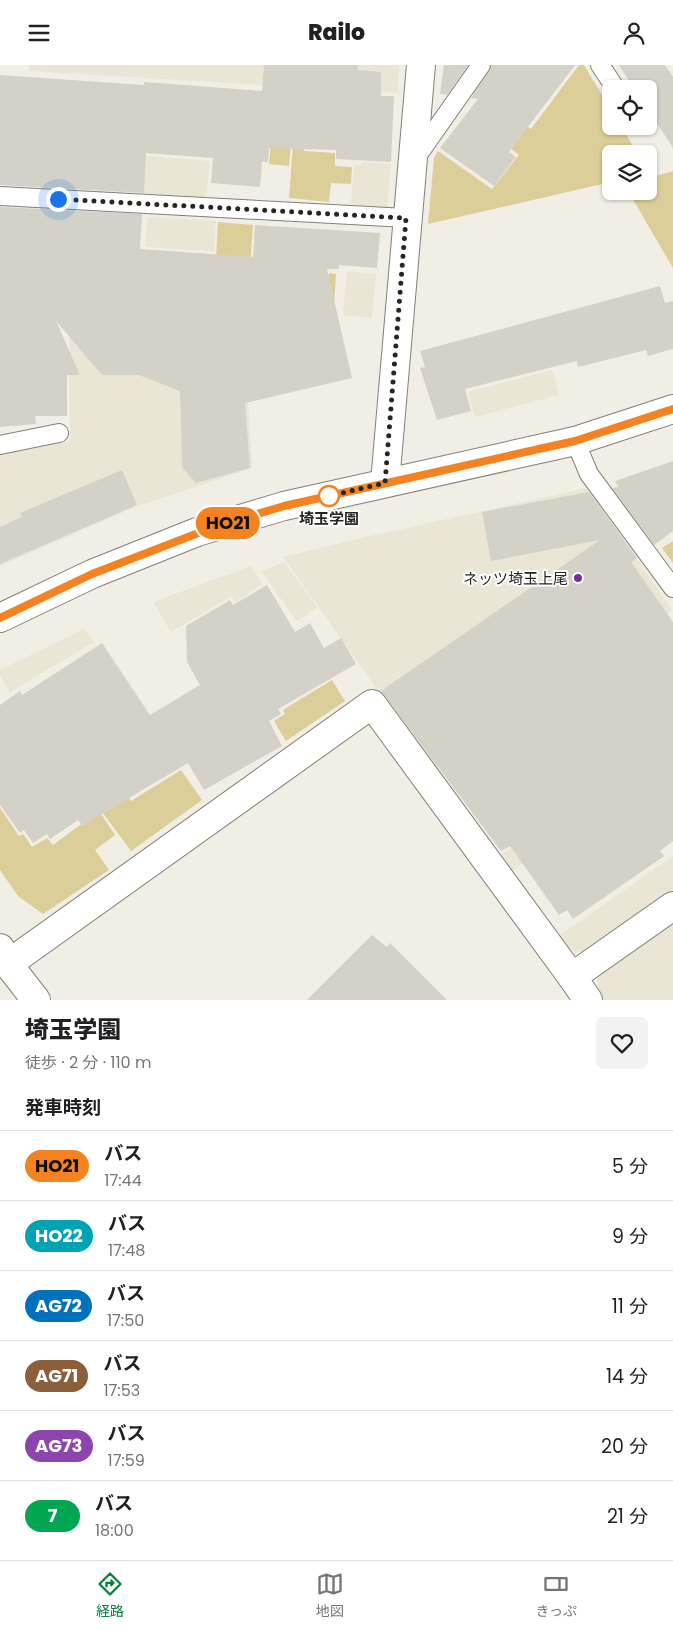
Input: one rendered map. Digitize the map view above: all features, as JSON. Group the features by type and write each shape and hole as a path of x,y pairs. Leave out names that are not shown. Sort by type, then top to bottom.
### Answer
{"street":[{"path":"385,483 406,218 414,160 421,65"},
{"path":"0,618 92,574 197,533 284,506 575,441 673,409"},
{"path":"36,1000 4,956 372,704 588,1000"},
{"path":"572,977 673,906"}],"lane":[{"path":"414,160 481,65"},
{"path":"600,65 610,80"},
{"path":"0,195 406,218"},
{"path":"0,445 59,433"},
{"path":"575,441 590,474 673,587"}],"shaded area":[{"path":"29,65 399,65 398,93 29,71"},
{"path":"579,65 584,65 602,95 602,135 626,135 633,145 602,145 602,184 428,224 434,158 438,151 492,189 519,155 488,131 504,111 531,129"},
{"path":"297,90 308,91 304,151 335,153 335,166 352,167 351,184 331,183 329,202 289,198"},
{"path":"295,92 289,166 269,164 272,132"},
{"path":"137,155 210,161 206,199 134,192"},
{"path":"363,162 391,164 387,207 351,204 354,165 362,165"},
{"path":"673,171 673,268 633,200 657,200 657,176"},
{"path":"147,217 216,221 214,251 145,247"},
{"path":"218,222 253,225 249,283 327,300 329,273 336,274 333,321 213,313"},
{"path":"347,271 376,274 372,318 343,315"},
{"path":"69,327 244,333 252,468 135,507 0,566 0,455 70,441"},
{"path":"552,370 559,395 475,417 468,392"},
{"path":"588,488 672,610 435,771 283,557"},
{"path":"673,541 673,563 662,548"},
{"path":"284,562 317,607 297,621 261,571"},
{"path":"251,566 262,584 235,602 232,596 171,632 153,602"},
{"path":"84,629 94,642 10,692 0,676 0,670"},
{"path":"332,680 345,701 286,741 274,721 285,714 283,710"},
{"path":"106,763 131,801 181,770 202,800 131,851 80,782"},
{"path":"0,808 19,836 23,834 32,847 47,838 53,845 99,811 115,835 95,850 109,870 43,914 18,896 0,870"},
{"path":"560,815 571,830 510,872 499,856"},
{"path":"673,856 673,890 582,953 567,948 559,936"},
{"path":"673,918 673,1000 604,1000 597,990 599,969"}],"building":[{"path":"264,65 358,65 357,70 381,72 381,96 394,96 391,162 336,159 336,150 269,148 268,162 262,162 260,187 211,183 213,158 146,153 144,193 0,185 0,75 144,85 144,82 262,91"},
{"path":"444,65 468,65 447,95 440,94"},
{"path":"491,65 575,65 509,152 516,157 494,186 440,148 478,99 471,98"},
{"path":"619,65 665,65 673,77 673,148 657,123 657,80 628,80"},
{"path":"0,207 142,214 140,249 253,257 255,225 380,233 377,268 339,265 339,269 327,269 352,378 245,403 250,468 196,483 182,467 180,391 139,375 102,375 56,321 80,375 67,375 67,416 35,416 36,424 0,427"},
{"path":"660,286 665,303 673,301 673,349 648,356 646,350 578,367 577,361 465,389 471,411 437,420 420,368 425,367 420,351"},
{"path":"673,461 673,531 654,545 612,488 619,487 615,481"},
{"path":"122,470 137,505 0,564 0,527 22,517 20,513"},
{"path":"589,492 637,558 631,562 673,622 673,841 660,851 664,856 573,919 567,910 559,915 510,846 501,851 381,691 600,540 491,561 482,512"},
{"path":"267,585 295,632 310,623 324,648 341,638 356,664 278,709 281,714 269,721 282,746 204,790 188,763 82,826 78,820 50,839 47,834 33,843 24,830 20,833 0,805 0,705 20,691 22,695 102,643 150,715 200,685 187,662 186,626 230,600 233,605"},
{"path":"372,935 387,947 390,943 447,1000 307,1000"}],"bus line":[{"name":"HO21","path":"0,618 92,574 214,527 284,506 575,441 673,409"}],"place":[{"name":"埼玉学園","path":"329,496"},
{"name":"ネッツ埼玉上尾","path":"578,578"}],"route":[{"path":"58,199 406,218 385,483 329,496"}]}
